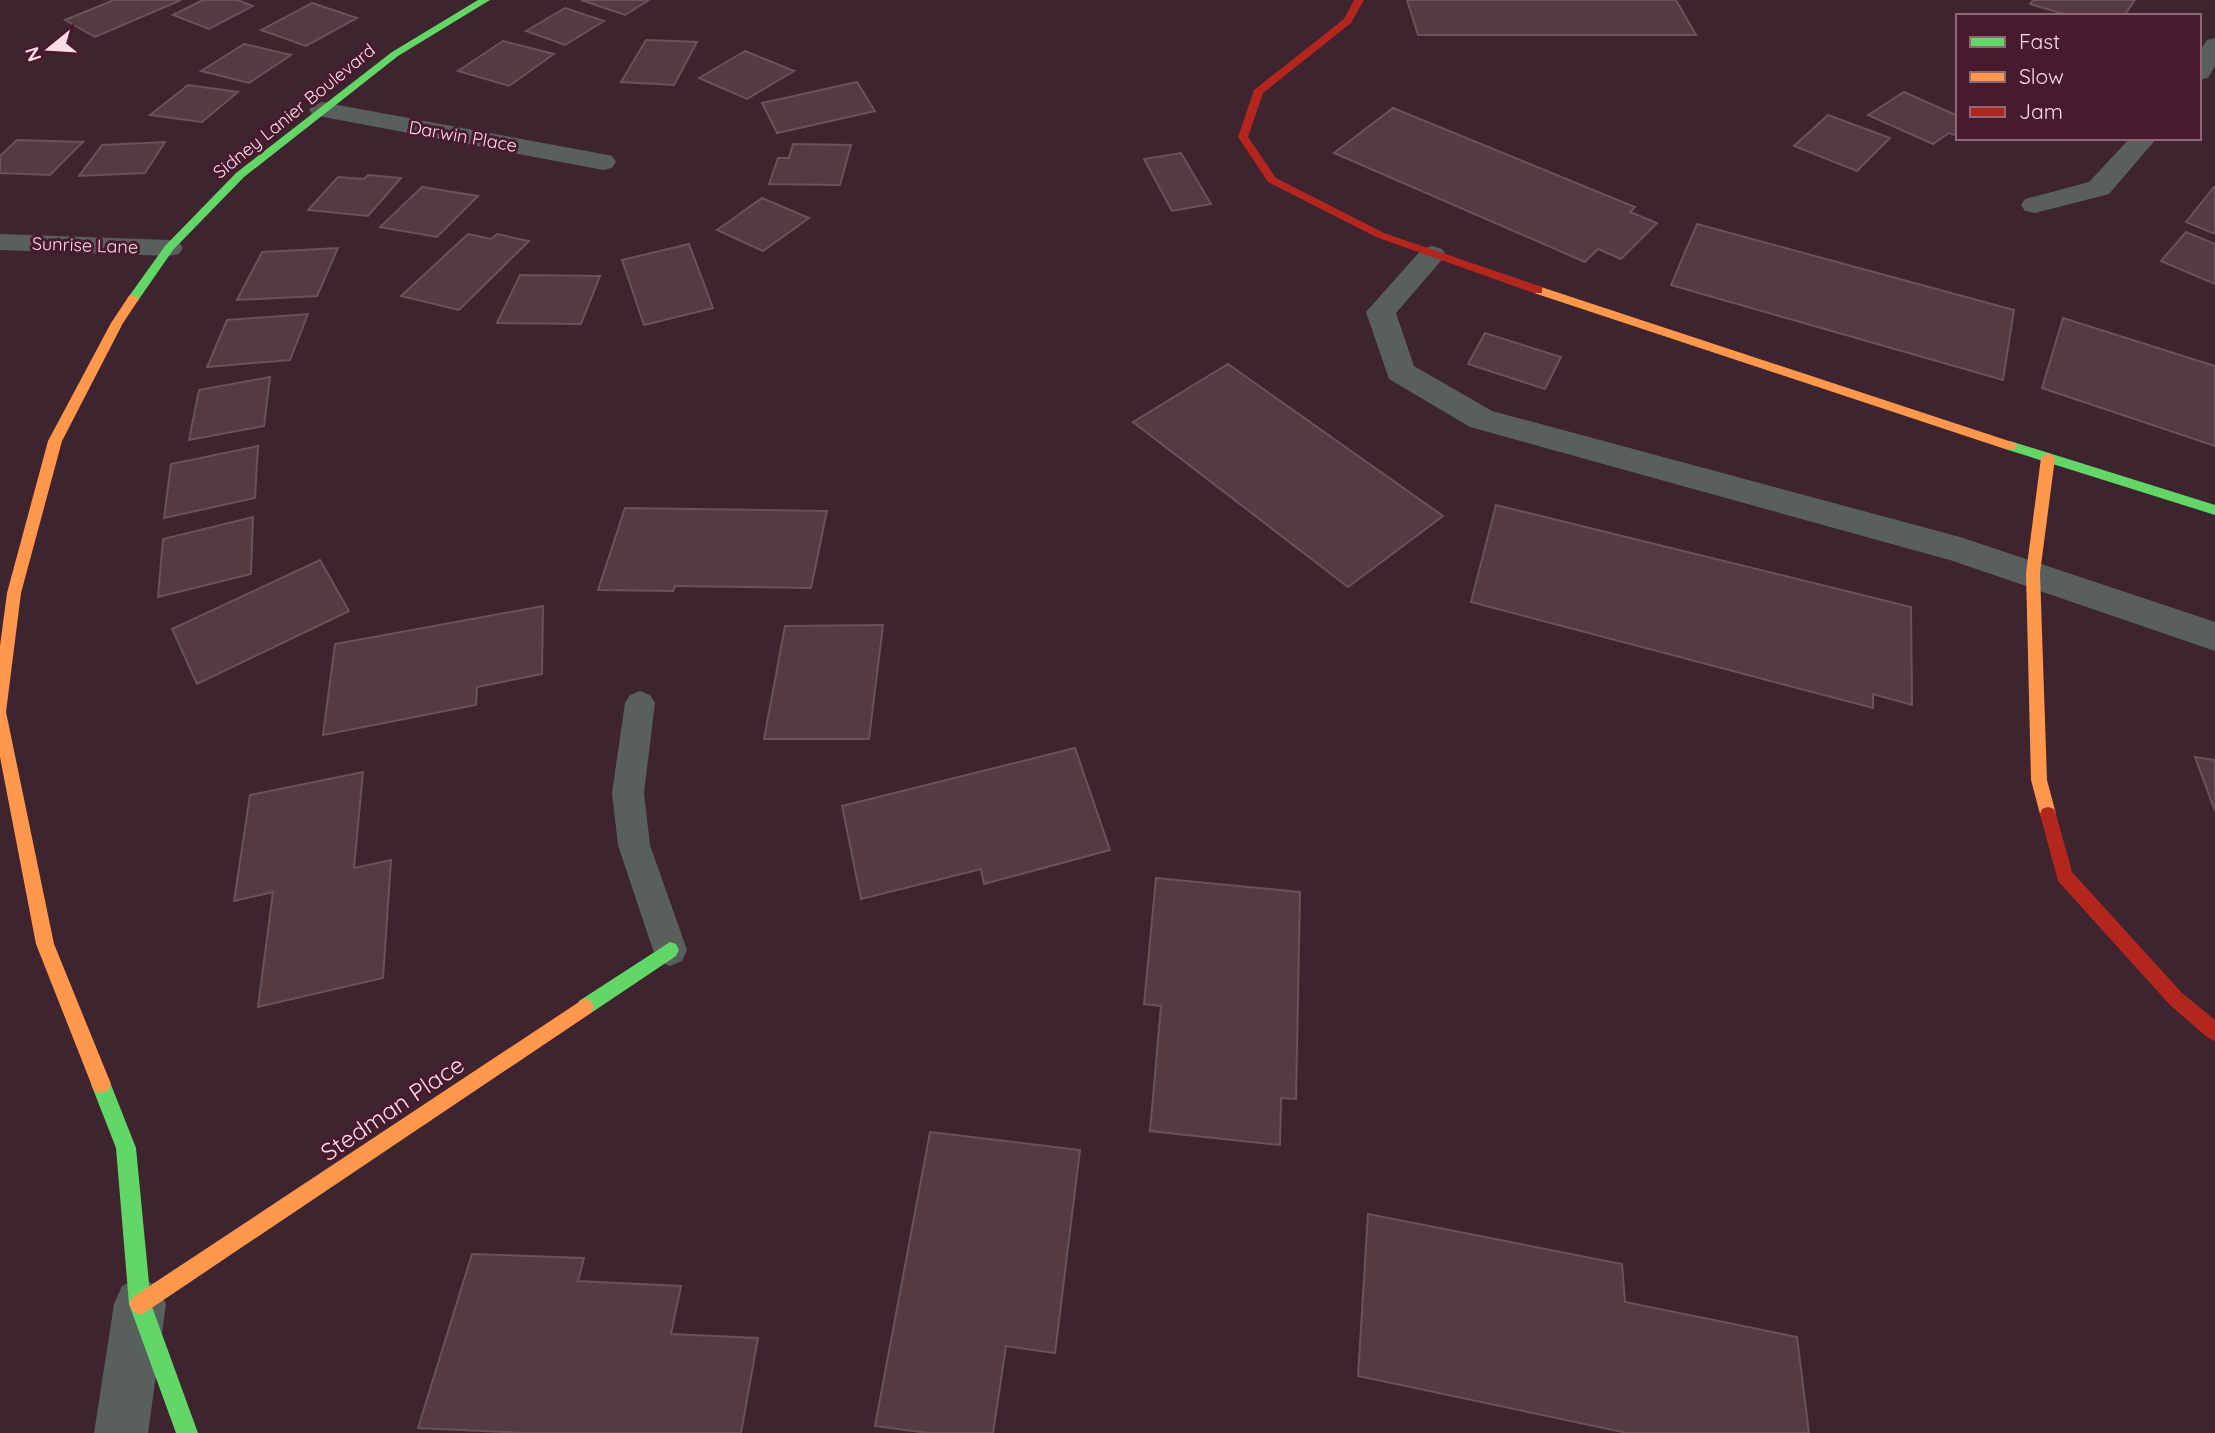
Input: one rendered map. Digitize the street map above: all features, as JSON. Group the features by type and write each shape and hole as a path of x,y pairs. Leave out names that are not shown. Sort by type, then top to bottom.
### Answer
{"street":[{"path":"1359,0 1348,22 1258,92 1243,137 1272,180 1380,235 1432,255 2048,458 2215,510"},
{"name":"Sidney Lanier Boulevard","path":"0,708 14,593 55,441 117,323 169,248 240,175 395,54 475,2"},
{"path":"2201,70 2215,45"},
{"name":"Darwin Place","path":"322,110 603,162"},
{"path":"2035,205 2099,188 2142,140"},
{"name":"Sunrise Lane","path":"0,242 169,248"},
{"path":"1432,255 1381,312 1400,372 1481,419 1960,550 2034,573 2215,637"},
{"path":"2048,458 2034,573 2039,780 2064,876 2176,999 2215,1032"},
{"path":"0,716 45,944 126,1148 140,1304 121,1433"},
{"name":"Stedman Place","path":"140,1304 670,950"},
{"path":"140,1304 187,1433"}],"lane":[{"path":"640,703 628,793 635,845 670,950"}],"building":[{"path":"114,0 181,0 95,37 65,20"},
{"path":"203,0 237,0 253,6 209,29 173,15"},
{"path":"581,0 649,0 625,15"},
{"path":"1407,0 1676,0 1696,35 1418,35"},
{"path":"2033,0 2135,0 2125,14 2064,14 2030,4"},
{"path":"312,3 357,18 306,46 261,30"},
{"path":"565,8 604,21 565,45 526,31"},
{"path":"646,40 697,42 674,85 621,82"},
{"path":"503,41 554,54 509,86 458,71"},
{"path":"244,44 291,55 249,83 201,71"},
{"path":"745,51 794,71 747,99 699,78"},
{"path":"857,82 875,111 777,133 762,103"},
{"path":"188,85 238,92 202,122 150,115"},
{"path":"1904,92 1956,115 1956,135 1949,133 1933,144 1868,115"},
{"path":"1393,108 1635,207 1630,212 1657,223 1621,259 1598,249 1585,262 1334,153"},
{"path":"1828,115 1890,138 1857,171 1794,146"},
{"path":"17,140 83,142 50,175 0,173 0,156"},
{"path":"165,142 145,173 79,176 102,145"},
{"path":"793,144 851,145 840,185 769,184 778,158 789,158"},
{"path":"1181,153 1211,204 1172,211 1144,159"},
{"path":"368,175 401,178 368,216 308,210 338,177 364,179"},
{"path":"422,187 478,196 437,237 380,227"},
{"path":"2215,187 2215,234 2186,222"},
{"path":"762,198 809,218 763,251 717,230"},
{"path":"1697,224 2014,310 2003,380 1671,285"},
{"path":"2186,232 2215,244 2215,284 2161,261"},
{"path":"468,234 491,239 497,234 529,241 459,310 401,296"},
{"path":"689,244 713,308 644,325 622,260"},
{"path":"338,248 317,296 237,300 262,252"},
{"path":"520,275 600,276 581,324 497,323"},
{"path":"308,314 290,360 207,367 227,320"},
{"path":"2063,318 2215,366 2215,446 2042,388"},
{"path":"1485,333 1561,357 1545,389 1468,364"},
{"path":"1228,364 1443,516 1348,587 1133,422"},
{"path":"270,377 264,426 189,440 199,390"},
{"path":"258,446 255,498 164,518 171,464"},
{"path":"1496,505 1911,607 1912,705 1873,694 1873,708 1471,602"},
{"path":"625,508 827,511 811,588 675,586 673,591 598,590"},
{"path":"253,517 251,574 158,597 163,539"},
{"path":"320,560 349,611 197,684 172,629"},
{"path":"543,606 542,674 477,687 476,705 323,735 335,644"},
{"path":"883,625 869,739 764,739 785,626"},
{"path":"1075,748 1110,850 984,884 981,869 861,899 842,806"},
{"path":"2195,757 2215,760 2215,811"},
{"path":"363,772 354,868 391,860 383,978 258,1007 273,892 234,901 250,795"},
{"path":"1156,878 1300,892 1296,1099 1281,1098 1280,1145 1150,1131 1161,1006 1144,1004"},
{"path":"930,1132 1080,1150 1055,1353 1006,1346 993,1433 928,1433 875,1426"},
{"path":"1368,1214 1622,1264 1625,1302 1797,1337 1809,1433 1627,1433 1358,1376"},
{"path":"472,1254 584,1258 578,1281 681,1286 671,1334 758,1338 741,1433 525,1433 418,1428"}],"traffic: fast":[{"path":"133,299 169,248 240,175 395,54 485,0"},
{"path":"2010,446 2215,510"},
{"path":"585,1007 670,950"},
{"path":"101,1084 126,1148 140,1304 187,1433"}],"traffic: slow":[{"path":"1538,290 2010,446"},
{"path":"0,708 14,593 55,441 117,323 133,299"},
{"path":"2048,458 2033,573 2039,780 2048,814"},
{"path":"0,716 45,944 101,1084"},
{"path":"140,1304 585,1007"}],"traffic: jam":[{"path":"1359,0 1348,21 1258,92 1243,137 1272,180 1380,235 1538,290"},
{"path":"2048,814 2064,876 2176,999 2215,1032"}]}
